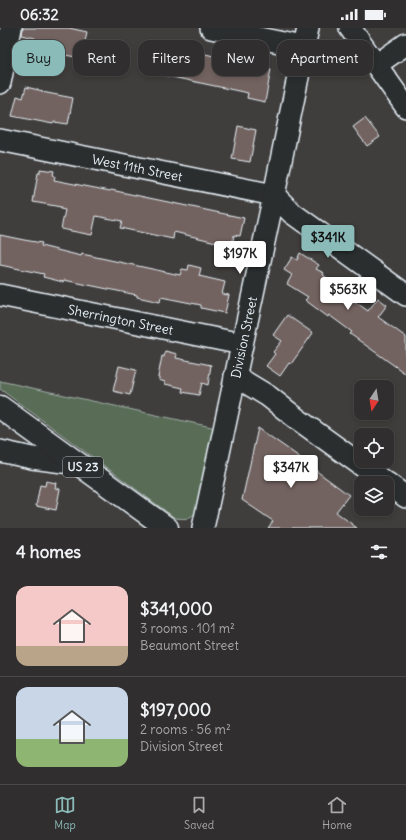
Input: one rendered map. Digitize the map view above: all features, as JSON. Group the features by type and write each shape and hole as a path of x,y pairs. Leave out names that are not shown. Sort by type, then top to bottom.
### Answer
{"main road":[{"name":"US 23","path":"0,407 166,528"}],"street":[{"path":"0,83 11,28"},
{"path":"211,28 305,38"},
{"path":"350,28 406,107"},
{"name":"Division Street","path":"203,528 274,195 305,38"},
{"path":"376,65 406,44"},
{"name":"West 11th Street","path":"0,140 274,195"},
{"path":"274,195 292,213 406,295"},
{"name":"Sherrington Street","path":"0,295 242,344"},
{"path":"235,376 268,396 377,476"},
{"path":"0,451 32,458 79,464"},
{"path":"394,488 406,497"}],"green space":[{"path":"0,381 216,428 198,510 188,518 175,518 0,389"}],"building":[{"path":"23,28 69,28 87,32 85,40 73,40 73,56 65,55 65,40 35,40 35,38 22,35"},
{"path":"204,54 212,56 212,76 269,76 269,69 271,69 265,102 247,98 248,93 167,76 204,76"},
{"path":"26,87 43,91 42,92 73,98 68,124 54,122 53,124 12,116 17,96 23,98"},
{"path":"365,118 380,137 367,146 353,127"},
{"path":"238,126 256,130 250,162 232,159"},
{"path":"40,169 54,171 54,180 111,190 244,218 240,236 234,235 232,246 174,232 173,239 120,228 122,221 96,216 92,235 61,229 65,210 60,209 61,207 33,202"},
{"path":"0,235 42,243 41,246 81,256 82,254 180,275 182,269 188,270 189,265 201,268 199,276 225,282 222,294 229,295 225,313 201,308 201,305 161,297 160,302 137,297 137,295 64,280 63,282 43,277 44,274 0,265"},
{"path":"300,253 319,265 316,269 324,273 323,275 352,296 350,298 368,311 378,298 387,305 378,317 406,337 406,374 350,334 352,332 329,315 328,317 305,300 308,297 287,284 292,275 284,270 292,257 297,260"},
{"path":"287,315 313,333 291,364 289,363 280,376 266,366 275,354 273,352 282,341 273,335"},
{"path":"165,351 177,354 176,358 211,365 208,385 202,383 199,395 182,392 183,388 165,384 165,382 159,380 158,377 162,356 164,357"},
{"path":"119,366 136,370 130,395 113,391"},
{"path":"258,428 308,463 307,464 349,495 336,512 357,528 268,528 273,521 242,500"},
{"path":"46,481 56,483 55,488 60,489 56,510 36,506 40,485 45,486"}]}
